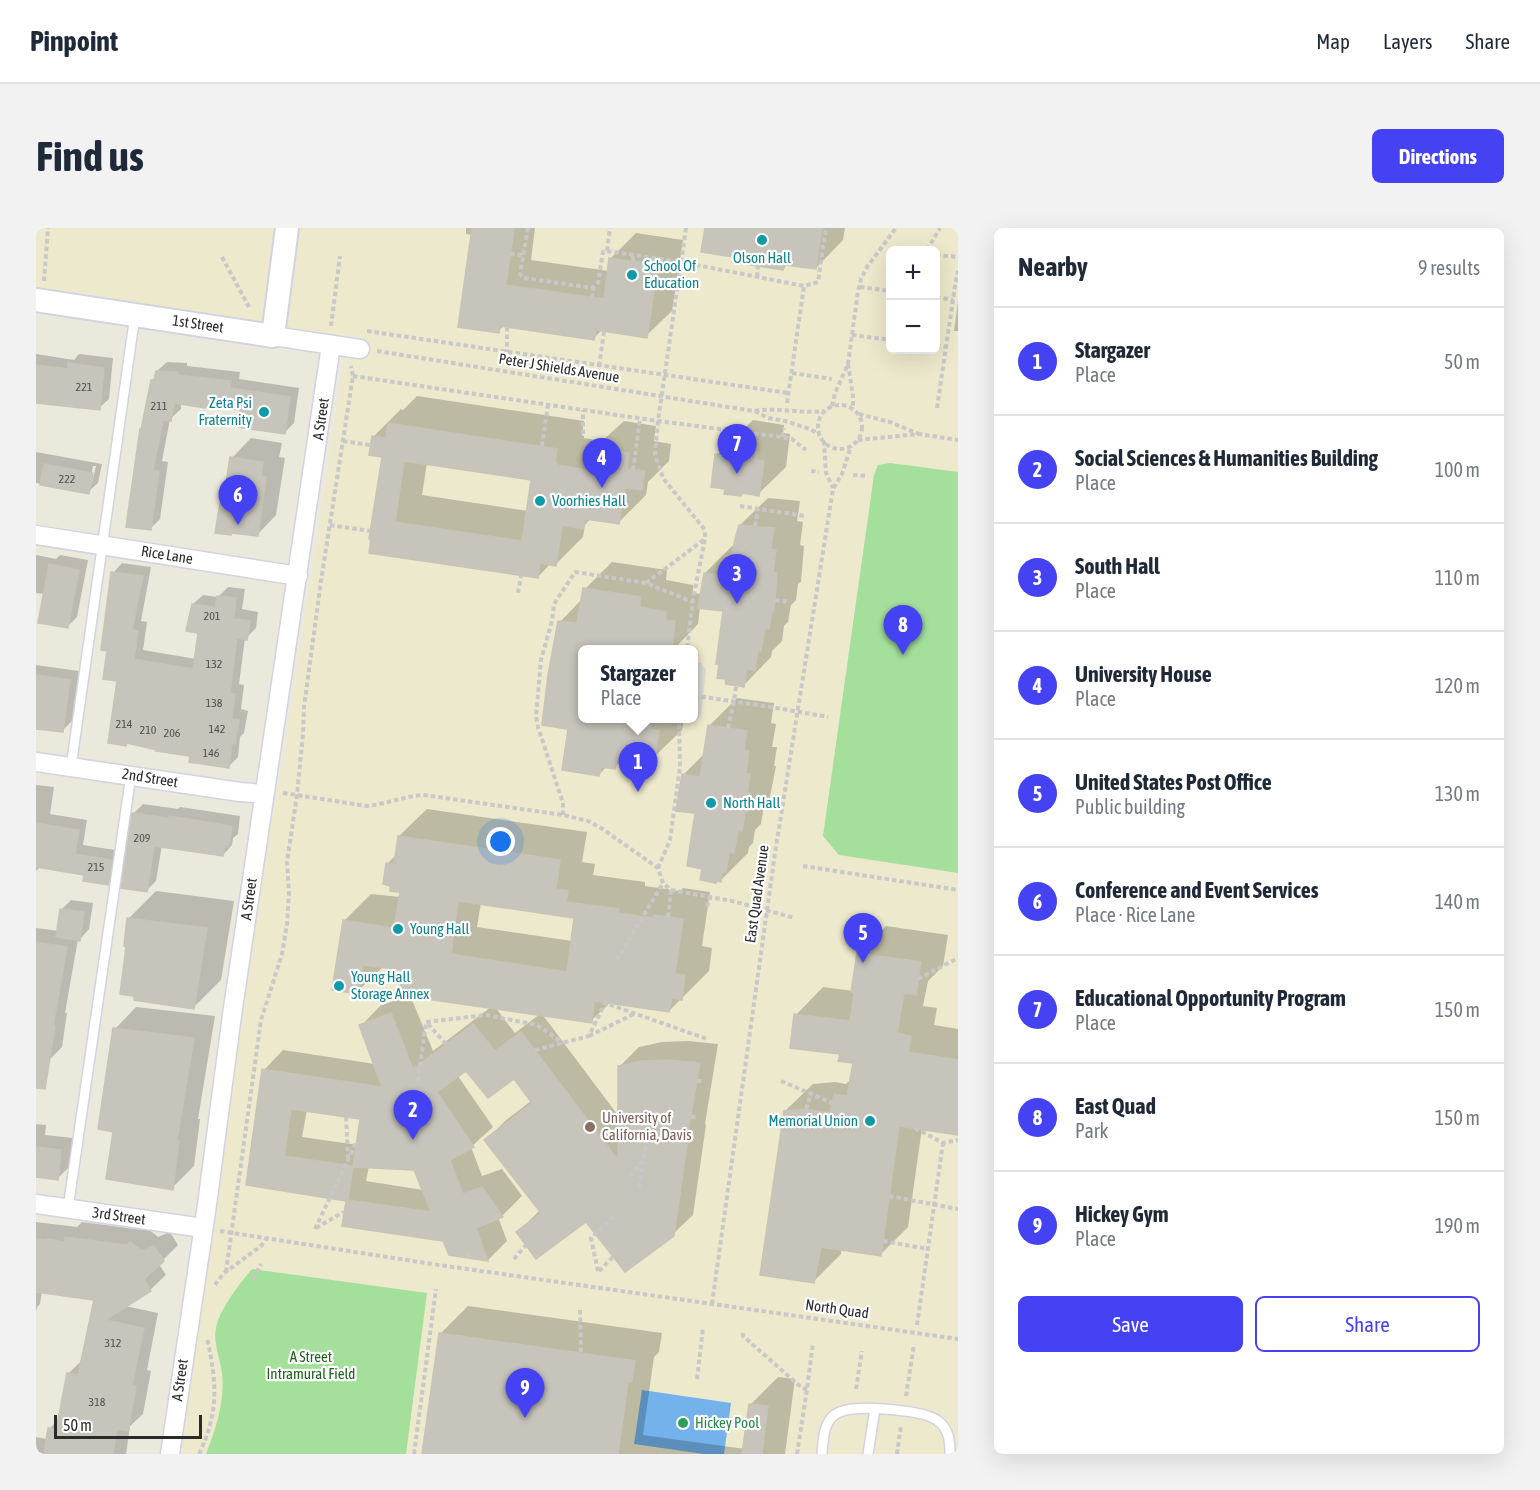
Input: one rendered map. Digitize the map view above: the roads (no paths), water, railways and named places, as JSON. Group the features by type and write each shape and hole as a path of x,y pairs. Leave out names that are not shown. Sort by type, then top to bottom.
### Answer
{"street":[{"path":"273,336 287,228"},
{"name":"1st Street","path":"39,301 360,349"},
{"name":"A Street","path":"170,1454 331,345"},
{"name":"Rice Lane","path":"36,535 298,576"},
{"name":"2nd Street","path":"36,762 264,794"},
{"name":"3rd Street","path":"36,1204 203,1228"}],"lane":[{"path":"71,767 135,315"},
{"path":"68,1208 131,775"},
{"path":"822,1454 824,1434 831,1418 840,1412 853,1409 903,1411 936,1418 945,1426 950,1438 950,1454"},
{"path":"868,1454 875,1409"}],"water":[{"name":"Hickey Pool","path":"642,1390 731,1403 724,1454 704,1454 634,1444"}],"place":[{"name":"Olson Hall","path":"762,240"},
{"name":"School Of Education","path":"632,275"},
{"name":"Zeta Psi Fraternity","path":"264,412"},
{"name":"Educational Opportunity Program","path":"737,474"},
{"name":"University House","path":"602,488"},
{"name":"Voorhies Hall","path":"540,501"},
{"name":"Conference and Event Services","path":"238,525"},
{"name":"South Hall","path":"737,604"},
{"name":"East Quad","path":"903,655"},
{"name":"Stargazer","path":"638,792"},
{"name":"North Hall","path":"711,803"},
{"name":"Young Hall","path":"398,929"},
{"name":"United States Post Office","path":"863,963"},
{"name":"Young Hall Storage Annex","path":"339,986"},
{"name":"Memorial Union","path":"870,1121"},
{"name":"University of California, Davis","path":"590,1127"},
{"name":"Social Sciences & Humanities Building","path":"413,1140"},
{"name":"Hickey Gym","path":"525,1418"},
{"name":"Hickey Pool","path":"683,1423"}],"park label":[{"name":"A Street Intramural Field","path":"311,1366"}]}
